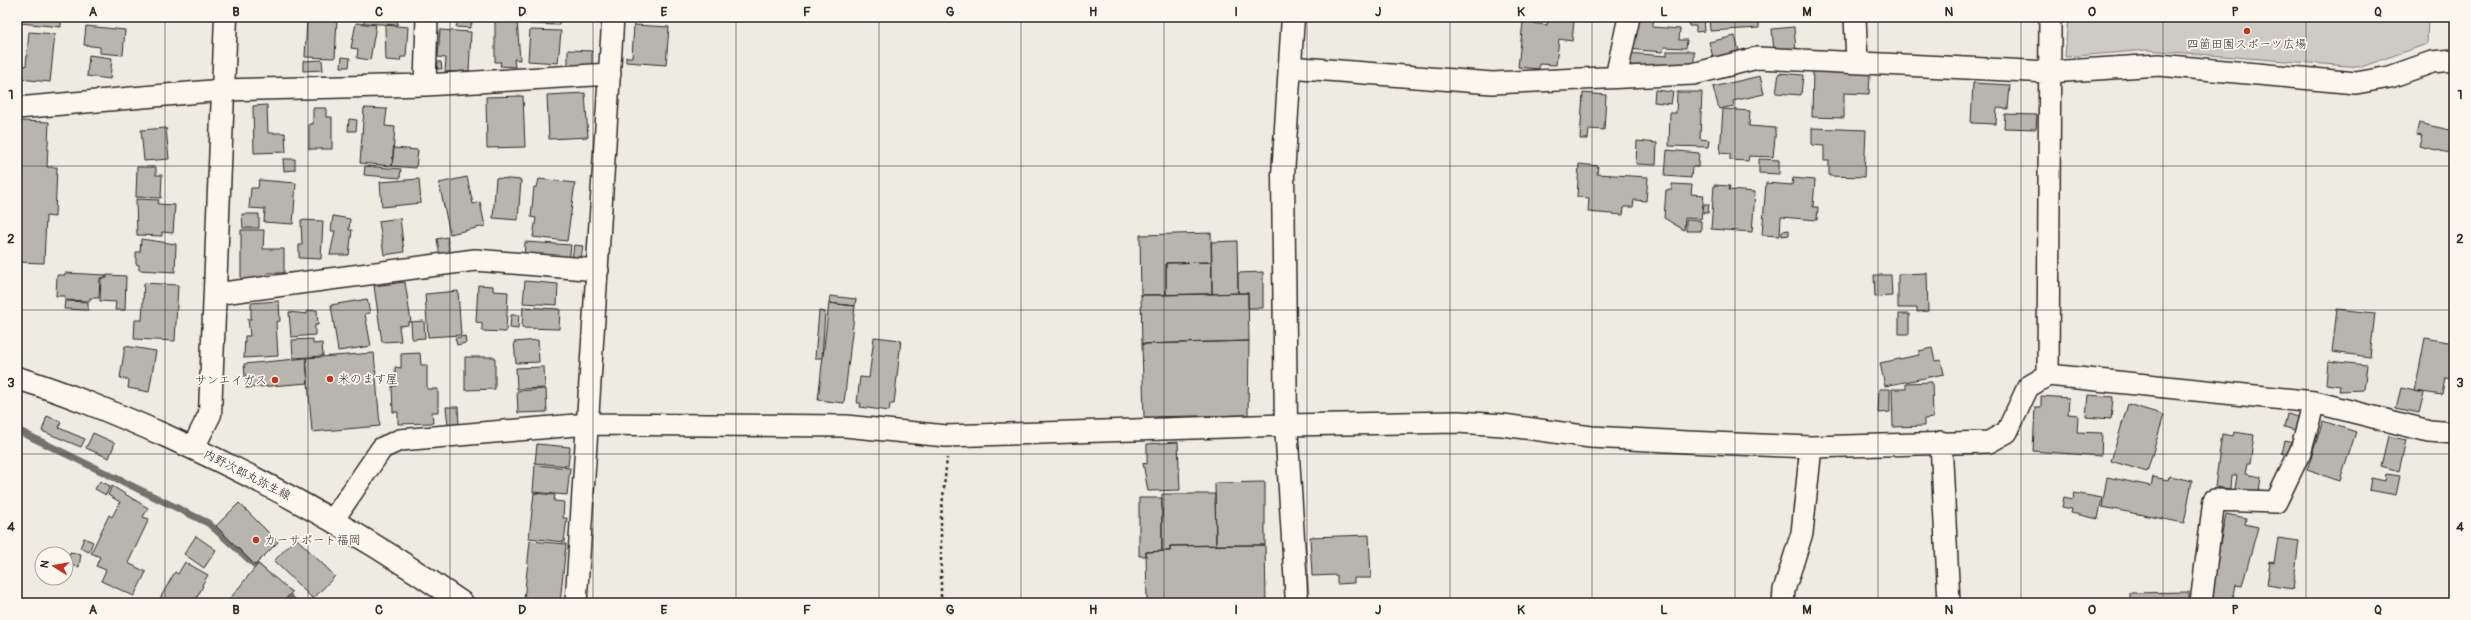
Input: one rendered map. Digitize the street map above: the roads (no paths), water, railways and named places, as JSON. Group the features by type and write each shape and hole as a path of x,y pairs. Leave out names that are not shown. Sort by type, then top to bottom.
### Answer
{"street":[{"path":"193,448 210,414 226,17"},
{"path":"425,85 427,17"},
{"path":"576,603 613,17"},
{"path":"1293,17 1283,175 1286,425 1297,603"},
{"path":"1616,76 1628,17"},
{"path":"1855,17 1857,62"},
{"path":"2048,375 2050,17"},
{"path":"1289,67 1492,83 1616,76 1693,74 1758,58 2050,72 2159,65 2356,83 2390,77 2432,62 2454,60"},
{"path":"17,108 223,90 425,85 610,74"},
{"path":"215,294 475,260 598,270"},
{"path":"334,520 382,448 400,440 587,424 845,426 951,436 1286,425 1458,422 1503,425 1591,437 1811,447 1941,442 1989,442 2007,432 2028,387 2048,375 2314,402 2429,431 2454,433"},
{"name":"内野次郎丸弥生線","path":"17,378 135,422 247,473 334,520 418,572 462,603"},
{"path":"2201,603 2214,500 2276,502 2301,450 2314,402"},
{"path":"1941,442 1949,602"},
{"path":"1783,603 1784,590 1802,533 1811,447"}],"waterway":[{"path":"17,430 208,523 263,572"},
{"path":"282,590 295,603"}],"place":[{"name":"四箇田園スポーツ広場","path":"2247,31"},
{"name":"米のます屋","path":"330,379"},
{"name":"サンエイガス","path":"275,380"},
{"name":"カーサポート福岡","path":"256,540"}]}
